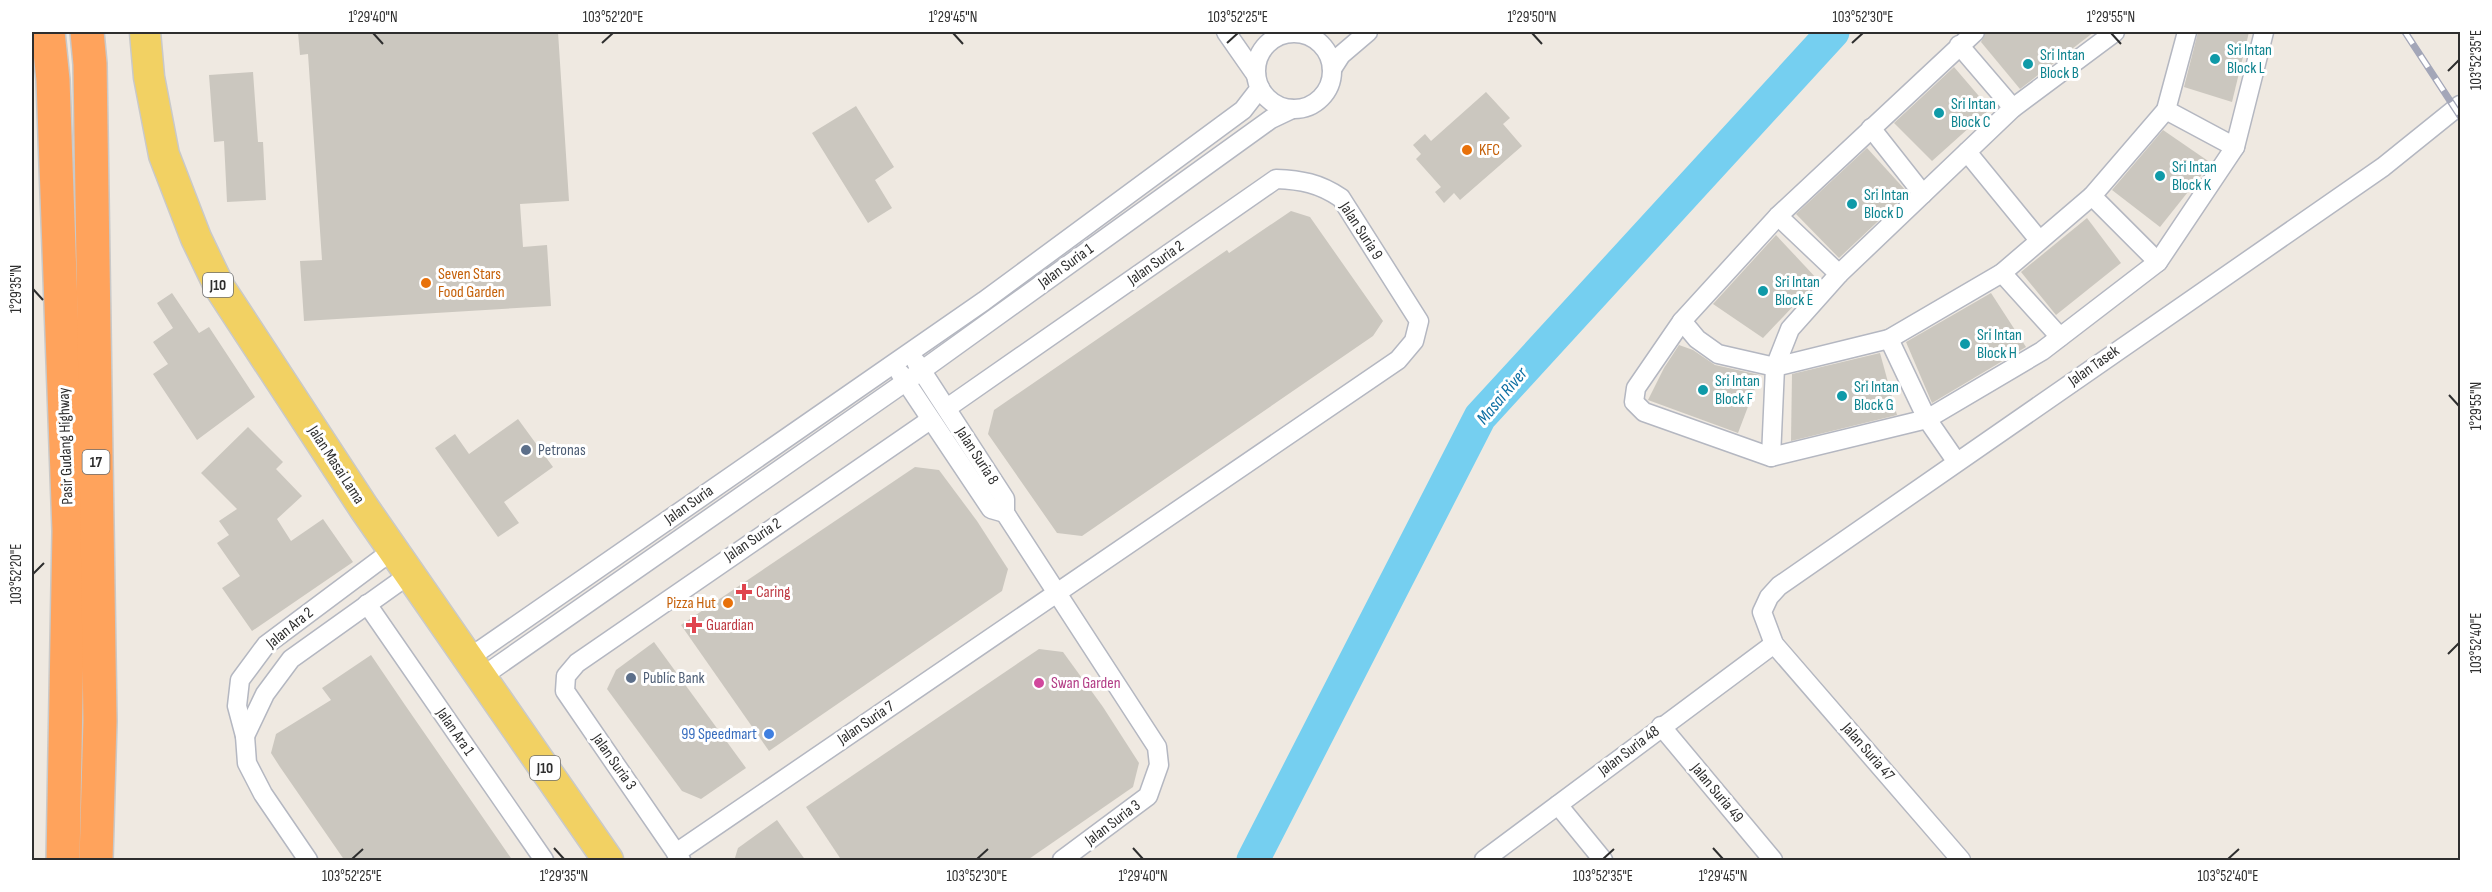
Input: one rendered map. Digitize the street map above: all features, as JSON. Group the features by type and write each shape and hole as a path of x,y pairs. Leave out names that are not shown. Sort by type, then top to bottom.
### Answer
{"highway":[{"name":"Pasir Gudang Highway","path":"48,32 55,147 69,531 63,861"},
{"name":"Pasir Gudang Highway","path":"87,32 90,64 100,721 96,861"},
{"path":"90,64 93,32"},
{"path":"32,37 55,147"}],"main road":[{"name":"Jalan Masai Lama","path":"145,32 149,77 164,155 196,238 220,288 402,562 608,861"}],"street":[{"path":"1226,32 1268,99 1292,109 1305,108 1324,95 1330,85 1332,69 1327,51 1308,35"},
{"path":"1258,82 1257,62 1273,33 1295,32 1308,35 1331,32"},
{"path":"1332,69 1341,55 1368,32"},
{"path":"1975,32 1778,216 1682,321 1636,388 1634,402 1644,412 1771,457 1927,419 2042,351 2158,262 2235,147 2264,32"},
{"path":"1771,457 1775,367 1790,328 1839,274 2013,108 2114,32"},
{"path":"1682,321 1697,339 1718,354 1775,367 1890,339 2002,273 2092,196 2166,110 2187,32"},
{"path":"1959,45 2013,108"},
{"name":"Jalan Suria 1","path":"909,352 984,302 1243,110 1258,82"},
{"name":"Jalan Tasek","path":"1774,644 1762,612 1769,597 1956,461 2383,167 2460,105"},
{"name":"Jalan Suria 1","path":"842,426 1271,119 1292,109"},
{"path":"2166,110 2235,147"},
{"path":"1871,128 1923,194"},
{"path":"1967,152 2039,240"},
{"name":"Jalan Suria 9","path":"1276,179 1304,180 1327,189 1341,198 1419,321"},
{"name":"Jalan Suria 2","path":"947,408 1276,179"},
{"path":"2092,196 2158,262"},
{"path":"1778,216 1839,274"},
{"path":"2002,273 2060,337"},
{"name":"Jalan Suria 7","path":"679,857 1057,593 1398,360 1414,341 1419,321"},
{"path":"1890,339 1927,419 1956,461"},
{"name":"Jalan Suria","path":"476,667 909,352"},
{"name":"Jalan Suria 8","path":"909,352 1005,499 1005,513 1057,593"},
{"path":"893,363 991,509 1005,513"},
{"name":"Jalan Suria 2","path":"577,663 930,420"},
{"name":"Jalan Suria","path":"476,667 842,426"},
{"name":"Jalan Ara 2","path":"245,736 265,694 291,659 367,604 402,562"},
{"name":"Jalan Ara 2","path":"308,861 263,794 247,763 245,736 237,706 240,680 266,645 402,562"},
{"name":"Jalan Suria 3","path":"1057,593 1154,741 1159,765 1148,796 1062,861"},
{"name":"Jalan Ara 1","path":"367,604 544,861"},
{"name":"Jalan Suria 48","path":"1484,861 1661,726 1774,644"},
{"name":"Jalan Suria 47","path":"1774,644 1957,859"},
{"name":"Jalan Suria 3","path":"577,663 566,676 565,691 679,857"},
{"name":"Jalan Suria 49","path":"1661,726 1773,861"},
{"path":"1558,805 1603,861"}],"building":[{"path":"298,32 558,32 569,201 520,204 523,247 547,245 551,306 304,321 300,261 322,260 308,54 300,55"},
{"name":"Sri Intan Block B","path":"1986,32 2094,32 2020,89 1981,42"},
{"name":"Sri Intan Block L","path":"2198,32 2249,32 2232,102 2184,87"},
{"name":"Sri Intan Block C","path":"1954,67 1990,109 1932,161 1894,123"},
{"path":"253,72 258,142 263,142 266,200 227,202 224,141 214,142 209,75"},
{"name":"KFC","path":"1486,92 1510,118 1503,124 1522,146 1460,200 1454,193 1444,203 1435,192 1441,187 1416,159 1421,154 1413,145 1425,134 1431,141"},
{"path":"856,106 894,167 875,180 892,208 868,223 812,133"},
{"name":"Sri Intan Block K","path":"2163,130 2211,163 2160,227 2112,190"},
{"name":"Sri Intan Block D","path":"1867,148 1908,193 1839,258 1796,214"},
{"path":"1291,211 1310,217 1383,321 1373,336 1082,536 1057,533 988,434 994,410 1227,250 1229,253"},
{"name":"Sri Intan Block H","path":"2087,218 2121,263 2056,315 2021,272"},
{"name":"Sri Intan Block E","path":"1776,235 1818,280 1763,338 1713,304"},
{"path":"172,293 199,333 209,327 255,397 197,440 153,374 168,364 153,342 173,328 157,303"},
{"name":"Sri Intan Block H","path":"1991,293 2026,347 1932,403 1906,342"},
{"name":"Sri Intan Block F","path":"1679,345 1693,350 1715,365 1760,375 1738,433 1648,400"},
{"name":"Sri Intan Block G","path":"1880,353 1897,415 1791,441 1792,374"},
{"path":"518,419 553,467 504,502 519,523 498,537 435,448 455,434 469,454"},
{"path":"248,427 283,462 276,469 302,496 277,519 291,541 323,519 353,562 252,631 222,588 240,576 217,543 229,535 219,521 237,509 201,473"},
{"path":"915,467 939,470 977,521 1008,569 1002,591 769,751 681,625"},
{"path":"654,642 746,768 701,799 682,791 607,689 616,670"},
{"path":"1039,649 1063,652 1103,707 1139,763 1133,787 1026,861 842,861 806,807"},
{"path":"371,655 513,861 345,861 280,767 271,753 276,734 331,700 322,688"},
{"path":"777,820 806,861 734,861 738,848"}],"waterway":[{"name":"Masai River","path":"1253,860 1480,417 1833,32"}],"railway":[{"path":"2405,32 2460,116"}],"place":[{"name":"Sri Intan Block L","path":"2215,59"},
{"name":"Sri Intan Block B","path":"2028,64"},
{"name":"Sri Intan Block C","path":"1939,113"},
{"name":"KFC","path":"1467,150"},
{"name":"Sri Intan Block K","path":"2160,176"},
{"name":"Sri Intan Block D","path":"1852,204"},
{"name":"Seven Stars Food Garden","path":"426,283"},
{"name":"Sri Intan Block E","path":"1763,291"},
{"name":"Sri Intan Block H","path":"1965,344"},
{"name":"Sri Intan Block F","path":"1703,390"},
{"name":"Sri Intan Block G","path":"1842,396"},
{"name":"Petronas","path":"526,450"},
{"name":"Caring","path":"744,592"},
{"name":"Pizza Hut","path":"728,603"},
{"name":"Guardian","path":"694,625"},
{"name":"Public Bank","path":"631,678"},
{"name":"Swan Garden","path":"1039,683"},
{"name":"99 Speedmart","path":"769,734"}]}
